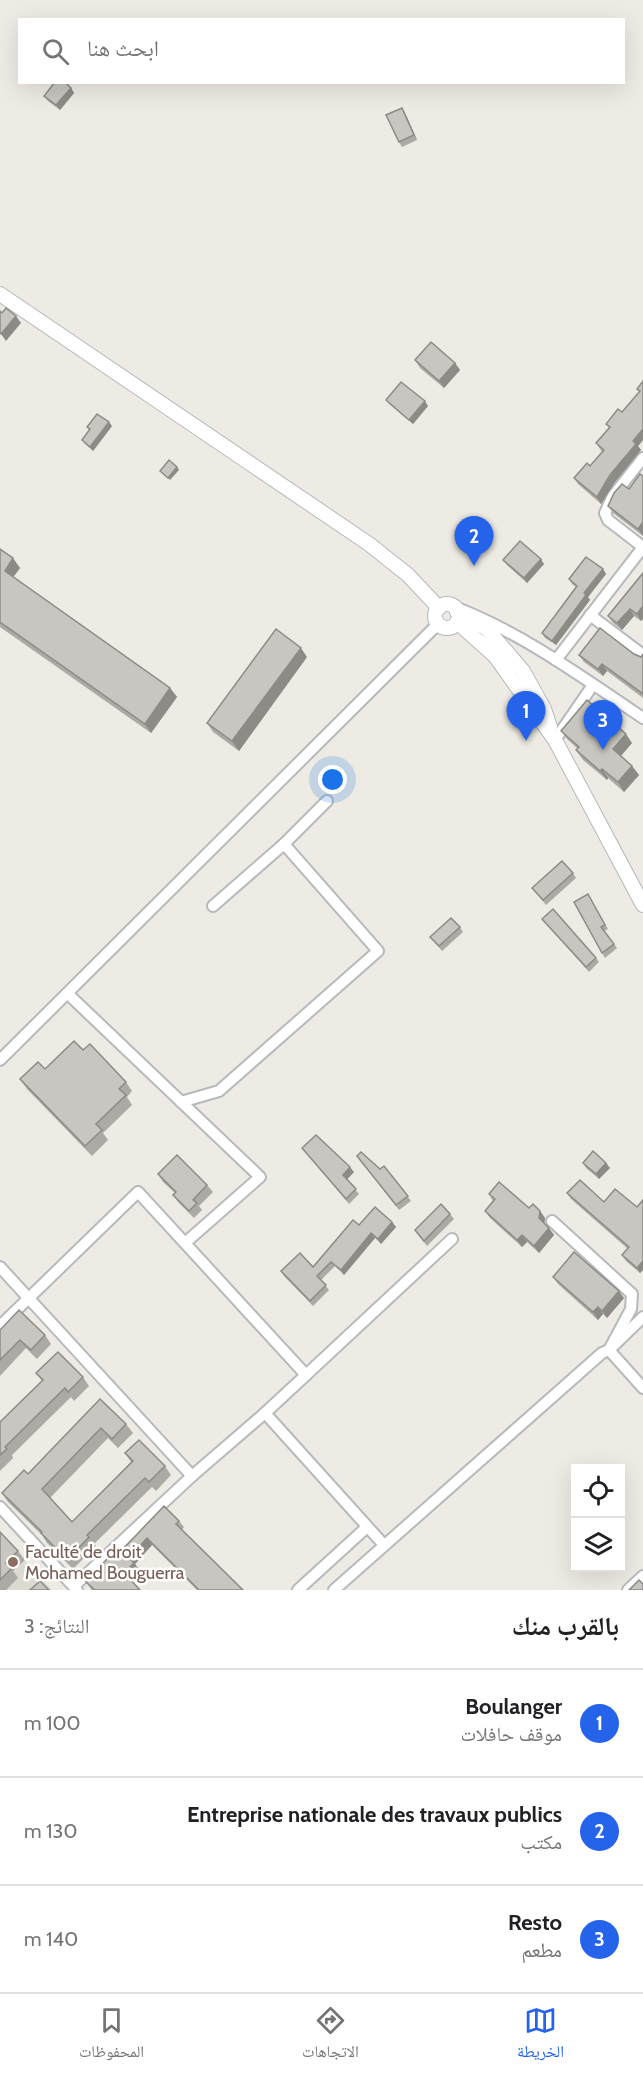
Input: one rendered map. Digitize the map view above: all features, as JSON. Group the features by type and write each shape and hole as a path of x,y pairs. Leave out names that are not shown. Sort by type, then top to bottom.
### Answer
{"main road":[{"path":"0,294 369,544 451,612 495,656 555,740 643,905"},
{"path":"451,612 449,628 438,624 435,614 451,612"}],"street":[{"path":"556,660 643,547 608,520 605,513 613,496 643,458"},
{"path":"451,612 482,617 556,660 643,718"},
{"path":"590,615 643,655"},
{"path":"0,1060 438,624"},
{"path":"555,740 593,685"},
{"path":"213,906 284,844 327,801"},
{"path":"181,1102 219,1091 378,951 284,844"},
{"path":"68,994 261,1177 185,1243"},
{"path":"0,1326 138,1192 306,1375"},
{"path":"552,1221 632,1294 631,1309 609,1350"},
{"path":"0,1507 76,1588 192,1476 265,1413 452,1239"},
{"path":"0,1267 192,1476"},
{"path":"334,1590 602,1353 609,1350 643,1317"},
{"path":"609,1350 643,1388"},
{"path":"265,1413 384,1545"},
{"path":"298,1590 367,1527"},
{"path":"628,1590 643,1576"}],"shaded area":[{"name":"Faculté de droit Mohamed Bouguerra","path":"0,1534 52,1590 0,1590"}],"building":[{"path":"53,84 67,84 71,88 56,105 44,96"},
{"path":"402,108 414,135 399,142 386,115"},
{"path":"6,308 16,316 1,334 0,311 2,313"},
{"path":"431,342 455,363 439,381 415,360"},
{"path":"643,381 643,429 633,441 636,444 610,475 597,497 574,478 587,463 590,466 604,450 596,443 610,427 606,424 618,409 622,412 640,391 637,389"},
{"path":"401,382 425,401 409,420 386,400"},
{"path":"97,414 109,422 90,447 82,440 90,429 87,427"},
{"path":"169,460 177,467 168,478 160,471"},
{"path":"640,474 643,476 643,522 638,529 608,506 614,493 622,484 629,489"},
{"path":"520,541 541,559 524,578 503,560"},
{"path":"0,549 13,558 5,571 170,688 145,724 0,622"},
{"path":"586,557 603,569 552,641 542,633 577,586 569,579"},
{"path":"643,573 643,606 637,614 630,609 617,623 608,616"},
{"path":"600,628 634,654 641,657 643,654 643,694 602,664 598,669 579,655"},
{"path":"276,629 301,648 232,741 207,723"},
{"path":"587,700 626,734 613,749 632,766 618,782 602,769 600,771 576,750 579,747 561,731"},
{"path":"562,861 573,873 543,900 532,888"},
{"path":"588,894 605,925 601,927 614,944 602,953 574,902"},
{"path":"553,909 596,958 586,967 542,919"},
{"path":"451,918 460,927 439,946 430,937"},
{"path":"74,1041 83,1050 90,1044 126,1082 119,1089 126,1095 96,1124 102,1130 85,1146 20,1079 38,1062 45,1069"},
{"path":"316,1135 350,1167 343,1175 356,1189 346,1199 302,1148"},
{"path":"593,1151 606,1163 596,1174 583,1163"},
{"path":"361,1152 380,1169 384,1166 408,1196 396,1205 357,1156"},
{"path":"177,1155 207,1185 193,1200 197,1203 189,1211 173,1195 176,1192 158,1174"},
{"path":"580,1180 604,1202 615,1189 637,1207 643,1200 643,1261 637,1268 622,1255 629,1247 567,1193"},
{"path":"499,1182 529,1208 533,1204 540,1211 539,1218 549,1228 534,1246 522,1235 517,1240 485,1211 495,1199 489,1194"},
{"path":"441,1204 450,1214 424,1241 415,1230"},
{"path":"375,1207 392,1222 378,1239 371,1233 341,1270 331,1262 317,1276 326,1285 310,1301 281,1271 300,1253 313,1267 353,1220 359,1225"},
{"path":"574,1252 619,1291 602,1311 598,1307 593,1312 553,1277"},
{"path":"19,1310 45,1335 31,1350 20,1340 0,1360 0,1330"},
{"path":"58,1352 83,1377 68,1392 65,1388 5,1447 7,1449 0,1455 0,1422 43,1380 36,1373"},
{"path":"100,1399 126,1424 112,1439 101,1428 42,1489 72,1522 133,1461 125,1453 139,1440 165,1466 149,1482 145,1478 87,1535 89,1537 67,1560 2,1493 24,1470 28,1474"},
{"path":"164,1506 179,1521 176,1524 243,1590 199,1590 147,1538 129,1558 134,1563 124,1573 140,1590 95,1590 86,1582 117,1548 121,1551"},
{"path":"0,1532 18,1551 6,1563 11,1569 0,1580"},
{"path":"639,1580 643,1584 643,1590 629,1590"},
{"path":"40,1581 49,1590 30,1590"}],"place":[{"name":"Entreprise nationale des travaux publics","path":"474,566"},
{"name":"Boulanger","path":"526,741"},
{"name":"Resto","path":"603,750"},
{"name":"Faculté de droit Mohamed Bouguerra","path":"13,1562"}]}
